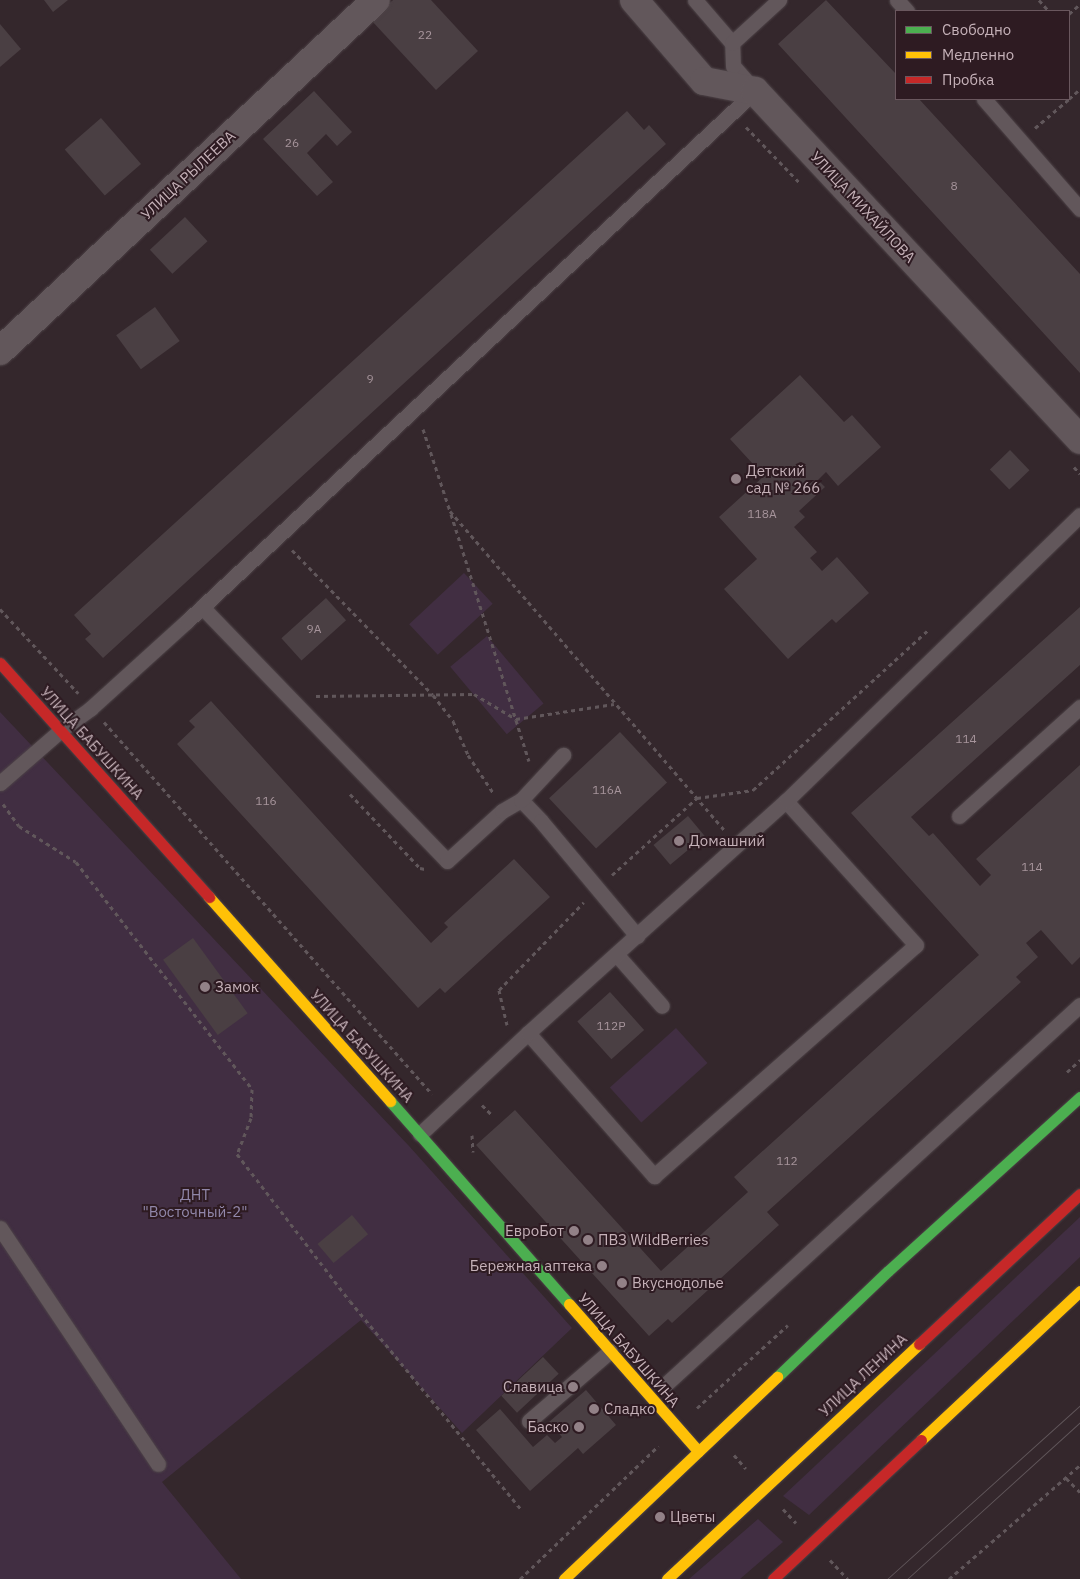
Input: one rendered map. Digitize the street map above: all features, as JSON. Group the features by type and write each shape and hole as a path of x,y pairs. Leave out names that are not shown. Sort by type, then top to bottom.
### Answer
{"street":[{"name":"УЛИЦА РЫЛЕЕВА","path":"0,351 376,0"},
{"path":"634,0 704,81 755,91"},
{"name":"УЛИЦА МИХАЙЛОВА","path":"755,91 1080,440"},
{"name":"УЛИЦА БАБУШКИНА","path":"0,663 420,1134 698,1451"},
{"path":"564,1579 888,1271 1080,1097"},
{"name":"УЛИЦА ЛЕНИНА","path":"667,1579 1080,1194"},
{"path":"773,1579 1080,1291"}],"lane":[{"path":"0,783 61,730 91,708 202,607 755,91 733,66 732,44 695,0"},
{"path":"732,44 779,0"},
{"path":"897,0 906,10"},
{"path":"985,100 1080,209"},
{"path":"420,1134 528,1033 786,801 1080,515"},
{"path":"202,607 447,861 502,811 520,800 563,755"},
{"path":"959,816 1080,707"},
{"path":"520,800 541,821 637,936"},
{"path":"528,1033 654,1176 916,945 786,801"},
{"path":"616,954 662,1006"},
{"path":"667,1383 1080,1005"},
{"path":"0,1228 158,1464"},
{"path":"529,1421 610,1351"}],"path":[{"path":"1038,0 1048,10"},
{"path":"1079,5 1080,10"},
{"path":"1070,98 1080,89"},
{"path":"1020,140 1068,100"},
{"path":"732,112 800,183"},
{"path":"416,408 529,762 520,800"},
{"path":"1073,467 1080,474"},
{"path":"450,512 697,798 736,846"},
{"path":"279,536 433,695 453,721 468,756 491,787 502,811"},
{"path":"513,1047 498,990 596,889 697,798 753,790 935,624"},
{"path":"287,696 474,694 516,719 615,704"},
{"path":"0,799 19,826 76,862 252,1088 251,1118 237,1154 350,1301 521,1509"},
{"path":"949,1579 1080,1465"},
{"path":"1066,1478 1080,1492"}],"green space":[{"path":"464,573 493,604 438,655 409,624"},
{"path":"487,636 544,703 507,734 450,667"},
{"name":"ДНТ \"Восточный-2\"","path":"0,712 409,1146 572,1328 462,1433 361,1320 162,1482 241,1579 0,1579"},
{"path":"676,1028 707,1063 641,1122 610,1088"},
{"path":"1080,1217 1080,1257 809,1515 783,1496"},
{"path":"758,1519 783,1542 740,1579 689,1579"}],"building":[{"path":"44,0 68,0 53,12"},
{"path":"393,0 431,0 478,51 436,90 371,20"},
{"path":"826,0 895,73 895,100 920,100 1080,274 1080,373 778,44"},
{"path":"0,24 21,49 0,67"},
{"path":"314,91 352,132 337,146 326,134 307,153 333,182 317,196 263,139"},
{"path":"627,111 644,130 649,125 666,144 103,658 85,639 91,634 74,615"},
{"path":"101,118 141,164 105,196 65,149"},
{"path":"185,217 208,241 172,274 150,250"},
{"path":"155,307 180,341 141,369 116,335"},
{"path":"800,375 844,422 852,415 881,447 838,486 826,472 818,480 825,487 799,511 805,517 794,527 817,552 810,558 822,571 837,557 869,593 836,623 832,619 788,659 724,589 757,559 719,517 764,476 730,439"},
{"path":"1010,450 1029,470 1009,490 990,469"},
{"path":"326,598 346,620 301,660 281,638"},
{"path":"1080,607 1080,665 911,817 929,836 933,833 980,886 991,875 976,859 1080,765 1080,957 1072,965 1041,930 1026,943 1038,957 1016,977 1021,982 767,1212 779,1225 672,1323 668,1319 649,1336 476,1145 515,1110 661,1271 748,1192 734,1177 979,955 851,813"},
{"path":"211,701 431,943 448,927 444,923 514,859 550,897 445,993 440,988 418,1008 177,744 195,727 189,721"},
{"path":"620,732 667,782 596,849 549,798"},
{"name":"Домашний","path":"688,816 705,836 670,865 654,845"},
{"name":"Замок","path":"193,938 248,1013 218,1035 163,960"},
{"path":"610,992 644,1030 611,1059 577,1021"},
{"path":"352,1215 368,1234 334,1263 318,1244"},
{"path":"543,1357 559,1374 517,1413 501,1396"},
{"path":"586,1390 616,1425 583,1454 578,1448 530,1491 476,1430 500,1409 533,1447 547,1435 555,1443 562,1437 549,1422"}],"tram line":[{"path":"887,1579 1080,1405"},
{"path":"907,1579 1080,1422"}],"traffic: fast":[{"path":"777,1377 888,1271 1080,1097"},
{"path":"390,1101 569,1304"}],"traffic: slow":[{"path":"209,897 390,1101"},
{"path":"921,1440 1080,1291"},
{"path":"569,1304 698,1451"},
{"path":"667,1579 919,1344"},
{"path":"564,1579 777,1377"}],"traffic: jam":[{"path":"0,663 209,897"},
{"path":"919,1344 1080,1194"},
{"path":"773,1579 921,1440"}],"place":[{"name":"Детский сад № 266","path":"736,479"},
{"name":"Домашний","path":"679,841"},
{"name":"Замок","path":"205,987"},
{"name":"ЕвроБот","path":"574,1231"},
{"name":"ПВЗ WildBerries","path":"588,1240"},
{"name":"Бережная аптека","path":"602,1266"},
{"name":"Вкуснодолье","path":"622,1283"},
{"name":"Славица","path":"573,1387"},
{"name":"Сладко","path":"594,1409"},
{"name":"Баско","path":"579,1427"},
{"name":"Цветы","path":"660,1517"}]}
